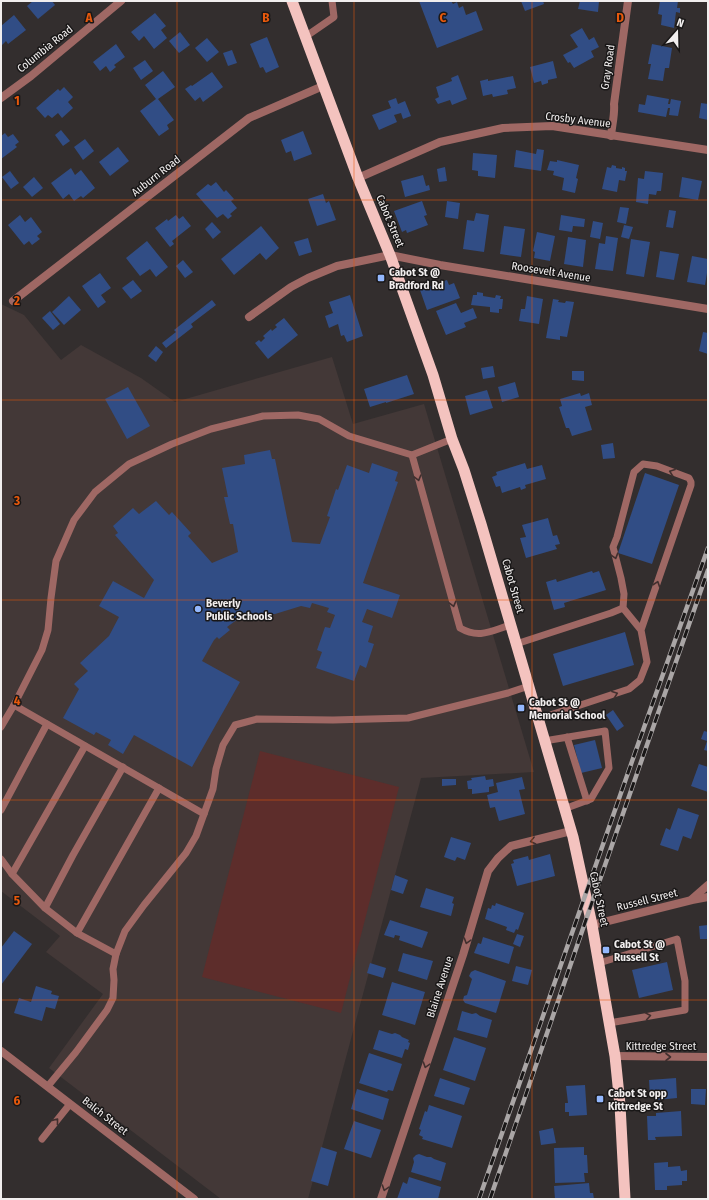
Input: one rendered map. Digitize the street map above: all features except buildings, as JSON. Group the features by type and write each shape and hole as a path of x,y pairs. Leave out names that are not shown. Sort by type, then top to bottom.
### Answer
{"highway":[{"name":"Cabot Street","path":"292,1 358,178 390,255 433,375 452,439 464,470 481,524 571,831 592,925 615,1056 620,1104 625,1199"}],"street":[{"name":"Columbia Road","path":"1,98 31,76 121,1"},
{"name":"Gray Road","path":"611,136 628,1"},
{"name":"Auburn Road","path":"13,301 249,118 323,86"},
{"name":"Crosby Avenue","path":"358,178 440,142 503,128 552,126 708,150"},
{"name":"Roosevelt Avenue","path":"390,255 440,265 708,309"},
{"path":"249,317 291,287 308,278 337,266 390,255"},
{"name":"Blaine Avenue","path":"381,1199 460,962 488,871 498,858 511,846 571,831"},
{"path":"692,900 708,886"},
{"name":"Russell Street","path":"592,925 708,897"},
{"name":"Balch Street","path":"1,1051 194,1199"},
{"name":"Kittredge Street","path":"615,1056 708,1057"}],"lane":[{"path":"305,37 334,17 332,1"},
{"path":"1,727 42,650 48,630 50,598 56,562 74,520 96,492 129,464 211,428 263,416 298,415 319,419 350,436 412,455 452,439"},
{"path":"412,455 460,628 467,632 479,634 510,625"},
{"path":"538,719 629,689 640,680 647,662 641,630 623,608 623,586 613,547 634,472 643,464 657,466 688,478 691,485 641,630"},
{"path":"516,644 612,614 623,608"},
{"path":"48,1086 76,1052 107,1010 112,998 114,980 112,969 125,931 186,852 196,836 213,789 216,769 223,745 235,725 257,718 334,720 408,718 508,693 529,686"},
{"path":"14,705 204,814"},
{"path":"1,810 48,724"},
{"path":"544,741 605,731 609,768 591,800 564,809"},
{"path":"567,737 587,801"},
{"path":"12,874 85,746"},
{"path":"45,908 123,767"},
{"path":"77,934 159,788"},
{"path":"1,859 12,874 45,908 77,934 116,954"},
{"path":"599,963 676,939 685,982 685,1010 609,1023"},
{"path":"42,1139 70,1104"}],"shaded area":[{"path":"1,304 24,315 61,360 81,345 141,378 175,402 332,357 353,424 424,404 534,772 421,778 308,1199 221,1199 49,1068 103,994 46,952 60,936 1,891"},
{"path":"260,751 399,787 341,1013 202,977"}],"railway":[{"path":"479,1199 708,548"},
{"path":"490,1199 708,570"}],"place":[{"name":"Cabot St @ Bradford Rd","path":"381,278"},
{"name":"Beverly Public Schools","path":"198,609"},
{"name":"Cabot St @ Memorial School","path":"521,708"},
{"name":"Cabot St @ Russell St","path":"606,950"},
{"name":"Cabot St opp Kittredge St","path":"600,1099"}]}
